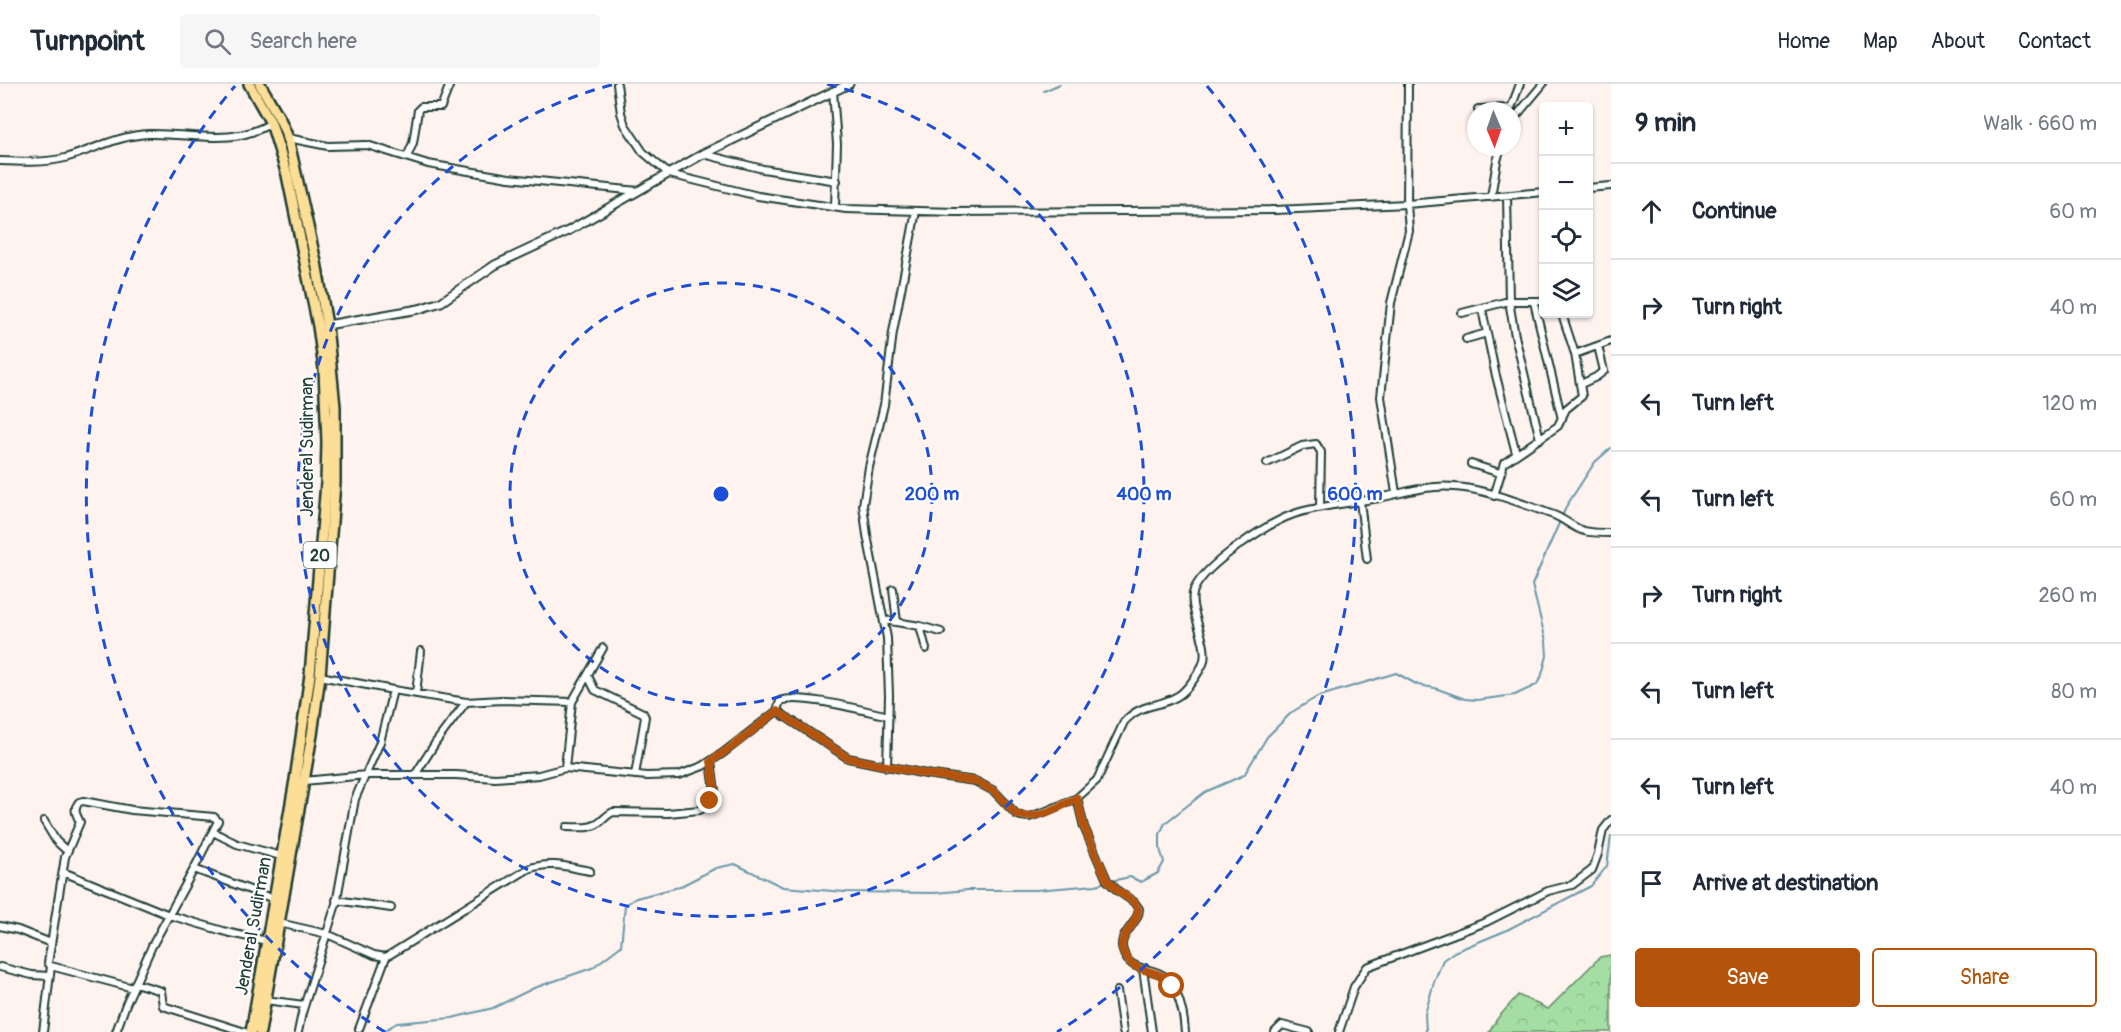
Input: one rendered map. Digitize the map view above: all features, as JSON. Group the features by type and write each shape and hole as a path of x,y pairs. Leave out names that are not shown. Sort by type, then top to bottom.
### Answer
{"highway":[{"name":"Jenderal Sudirman","path":"249,84 271,123 287,175 318,326 327,407 326,483 310,675 302,738 251,1032"},
{"name":"20","path":"260,84 288,138 316,262 327,325 336,441 333,516 320,676 260,1032"}],"street":[{"path":"407,156 413,143 418,110 421,107 441,107 450,84"},
{"path":"617,84 625,125 643,152 669,174 758,196 835,207 916,211 1275,210 1407,204 1539,192"},
{"path":"327,325 419,309 441,302 495,265 568,231 703,154 849,84"},
{"path":"1396,494 1381,397 1391,303 1409,231 1407,204 1408,84"},
{"path":"1514,102 1520,84"},
{"path":"1521,111 1543,84"},
{"path":"833,91 837,144 835,207"},
{"path":"0,161 56,160 105,144 148,134 243,136 271,123"},
{"path":"288,138 328,146 366,146 407,156 428,164 509,177 638,191"},
{"path":"703,154 763,169 837,181"},
{"path":"1491,197 1498,156"},
{"path":"1593,188 1611,186"},
{"path":"1507,195 1509,301 1515,336 1540,439"},
{"path":"887,767 887,643 863,505 869,467 884,405 893,332 916,211"},
{"path":"1462,313 1509,301 1539,302"},
{"path":"1534,302 1562,419"},
{"path":"1482,309 1516,453"},
{"path":"1494,496 1504,463 1558,426 1566,409 1582,396 1575,354 1563,318"},
{"path":"1466,339 1487,333"},
{"path":"1575,354 1611,340"},
{"path":"1581,384 1604,371 1598,346"},
{"path":"1267,463 1302,446 1316,444 1321,452 1320,507"},
{"path":"1471,464 1500,473"},
{"path":"777,711 848,758 887,767 975,781 994,791 1016,814 1025,817 1044,812 1077,798 1095,783 1124,722 1130,715 1138,709 1180,695 1204,662 1204,651 1192,596 1199,582 1240,544 1286,518 1320,507 1454,486 1556,516 1582,531 1611,532"},
{"path":"1360,501 1367,559"},
{"path":"893,589 897,622"},
{"path":"884,620 941,632"},
{"path":"920,626 926,649"},
{"path":"565,768 572,702 603,648"},
{"path":"416,693 421,651"},
{"path":"588,675 595,690 643,713 645,717 635,775"},
{"path":"320,676 466,702 502,700 572,702"},
{"path":"298,1032 336,900 355,799 380,742 393,690"},
{"path":"304,781 366,775 456,775 495,778 539,775 565,768 635,775 679,776 695,770 733,746 777,711 780,700 823,703 888,716"},
{"path":"416,775 436,742 466,702"},
{"path":"567,827 597,824 605,815 613,812 668,813 700,810 710,801 715,791 711,761"},
{"path":"1077,798 1084,827 1108,882 1137,906 1139,913 1123,938 1122,947 1131,963 1164,976 1172,986 1182,1011 1185,1032"},
{"path":"43,1032 51,966 48,961 67,851 80,822 75,809 80,802 132,810 214,817 218,820 213,832 152,946 116,1032"},
{"path":"1339,1032 1354,987 1366,967 1486,922 1548,891 1572,885 1592,870 1603,830 1611,820"},
{"path":"44,821 56,841 67,851"},
{"path":"213,832 237,844 281,856"},
{"path":"359,1029 386,957 528,869 542,864 551,864 590,871"},
{"path":"194,869 274,899"},
{"path":"63,873 169,915 267,941"},
{"path":"336,900 391,908"},
{"path":"279,923 327,934 374,955 386,957"},
{"path":"0,926 18,930 51,943"},
{"path":"51,966 161,991 162,1005 165,1007 245,1032"},
{"path":"0,967 50,976"},
{"path":"1143,969 1152,1032"},
{"path":"1117,991 1123,1032"},
{"path":"266,1000 304,1005"},
{"path":"1275,1032 1282,1025 1309,1032"}],"green space":[{"path":"1611,955 1611,1032 1489,1032 1518,995 1548,1009 1600,957"}],"waterway":[{"path":"1044,91 1060,84"},
{"path":"1111,881 1130,877 1141,882 1158,873 1164,862 1160,849 1160,834 1165,823 1205,792 1244,775 1267,737 1292,712 1317,697 1396,673 1418,685 1435,688 1465,699 1477,700 1515,695 1536,685 1541,678 1547,656 1546,641 1532,585 1567,505 1595,462 1611,448"},
{"path":"1426,1032 1425,1014 1443,960 1454,952 1505,931 1591,886 1607,866 1611,836"},
{"path":"385,1032 397,1023 452,1018 493,1008 534,988 592,968 621,946 625,905 636,898 679,887 716,868 735,864 783,887 845,892 934,893 968,890 1036,890 1096,885 1106,882"}],"route":[{"path":"710,801 715,791 711,761 777,711 848,758 926,774 975,781 994,791 1016,814 1021,816 1029,817 1077,798 1084,827 1109,884 1134,902 1138,909 1139,913 1122,942 1127,959 1138,968 1164,976 1172,986"}]}
